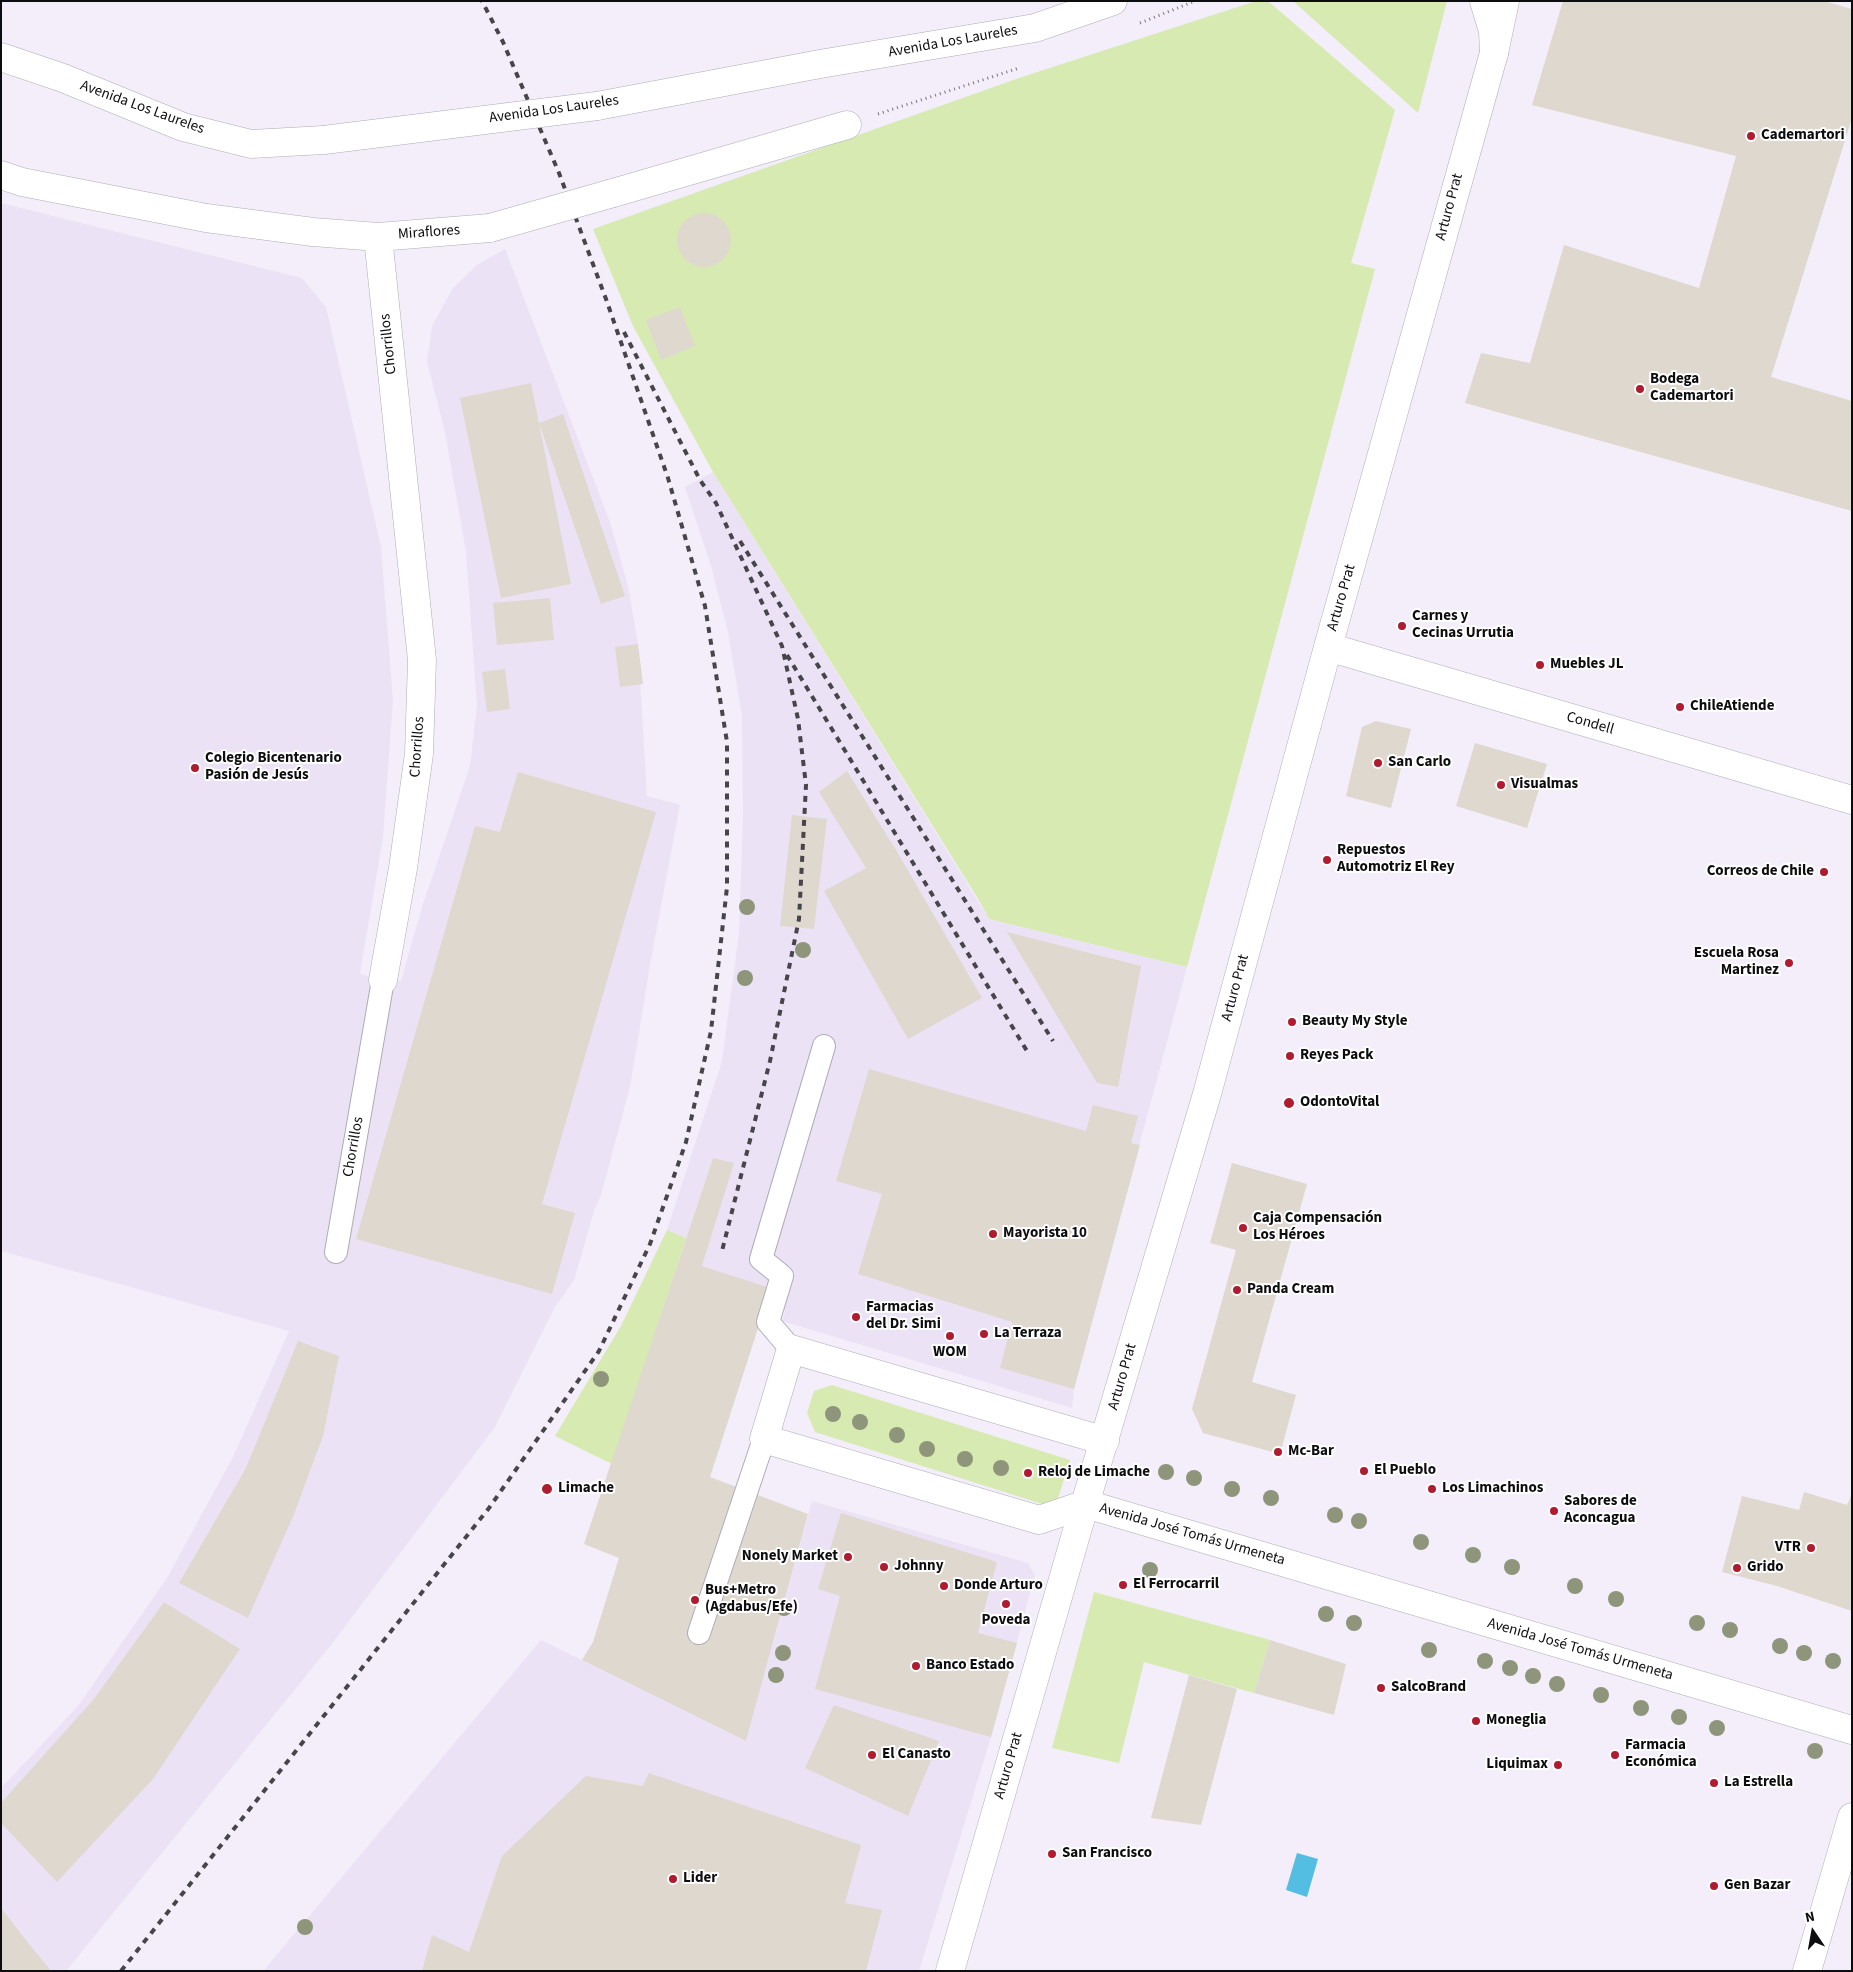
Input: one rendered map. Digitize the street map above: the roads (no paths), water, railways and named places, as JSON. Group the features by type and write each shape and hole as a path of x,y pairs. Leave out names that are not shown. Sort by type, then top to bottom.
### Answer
{"street":[{"name":"Avenida Los Laureles","path":"1,57 63,78 183,127 251,144 324,140 597,106 820,64 1036,28 1113,1"},
{"path":"1484,1 1493,32 1494,53"},
{"name":"Arturo Prat","path":"950,1971 1207,1094 1328,647 1494,53 1505,1"},
{"name":"Miraflores","path":"1,175 22,182 206,218 313,232 378,237 490,228 847,124"},
{"name":"Chorrillos","path":"378,237 422,660 419,754 404,868 383,980"},
{"name":"Condell","path":"1328,647 1852,800"},
{"path":"764,1439 791,1349 1105,1441"},
{"name":"Avenida José Tomás Urmeneta","path":"764,1439 1040,1520 1086,1504 1852,1730"},
{"path":"1807,1971 1852,1817"}],"lane":[{"name":"Chorrillos","path":"336,1252 383,980"},
{"path":"791,1349 768,1322 782,1276 761,1259 824,1046"},
{"path":"699,1633 764,1439"}],"water":[{"path":"1297,1853 1318,1859 1307,1897 1286,1890"}],"railway":[{"path":"121,1971 489,1508 599,1351 650,1244 686,1142 711,1031 727,887 727,742 705,606 668,478 606,299 559,173 503,42 482,1"},
{"path":"624,332 700,480 716,503 782,646 798,719 806,785 799,919 770,1061 722,1251"},
{"path":"740,541 1053,1041"},
{"path":"787,655 1027,1051"}],"place":[{"name":"Cademartori","path":"1751,136"},
{"name":"Bodega Cademartori","path":"1640,389"},
{"name":"Carnes y Cecinas Urrutia","path":"1402,626"},
{"name":"Muebles JL","path":"1540,665"},
{"name":"ChileAtiende","path":"1680,707"},
{"name":"San Carlo","path":"1378,763"},
{"name":"Colegio Bicentenario Pasión de Jesús","path":"195,768"},
{"name":"Visualmas","path":"1501,785"},
{"name":"Repuestos Automotriz El Rey","path":"1327,860"},
{"name":"Correos de Chile","path":"1824,872"},
{"name":"Escuela Rosa Martinez","path":"1789,963"},
{"name":"Beauty My Style","path":"1292,1022"},
{"name":"Reyes Pack","path":"1290,1056"},
{"name":"OdontoVital","path":"1289,1103"},
{"name":"Caja Compensación Los Héroes","path":"1243,1228"},
{"name":"Mayorista 10","path":"993,1234"},
{"name":"Panda Cream","path":"1237,1290"},
{"name":"Farmacias del Dr. Simi","path":"856,1317"},
{"name":"La Terraza","path":"984,1334"},
{"name":"WOM","path":"950,1336"},
{"name":"Mc-Bar","path":"1278,1452"},
{"name":"El Pueblo","path":"1364,1471"},
{"name":"Reloj de Limache","path":"1028,1473"},
{"name":"Limache","path":"547,1489"},
{"name":"Los Limachinos","path":"1432,1489"},
{"name":"Sabores de Aconcagua","path":"1554,1511"},
{"name":"VTR","path":"1811,1548"},
{"name":"Nonely Market","path":"848,1557"},
{"name":"Johnny","path":"884,1567"},
{"name":"Grido","path":"1737,1568"},
{"name":"El Ferrocarril","path":"1123,1585"},
{"name":"Donde Arturo","path":"944,1586"},
{"name":"Bus+Metro (Agdabus/Efe)","path":"695,1600"},
{"name":"Poveda","path":"1006,1604"},
{"name":"Banco Estado","path":"916,1666"},
{"name":"SalcoBrand","path":"1381,1688"},
{"name":"Moneglia","path":"1476,1721"},
{"name":"El Canasto","path":"872,1755"},
{"name":"Farmacia Económica","path":"1615,1755"},
{"name":"Liquimax","path":"1558,1765"},
{"name":"La Estrella","path":"1714,1783"},
{"name":"San Francisco","path":"1052,1854"},
{"name":"Lider","path":"673,1879"},
{"name":"Gen Bazar","path":"1714,1886"}]}
